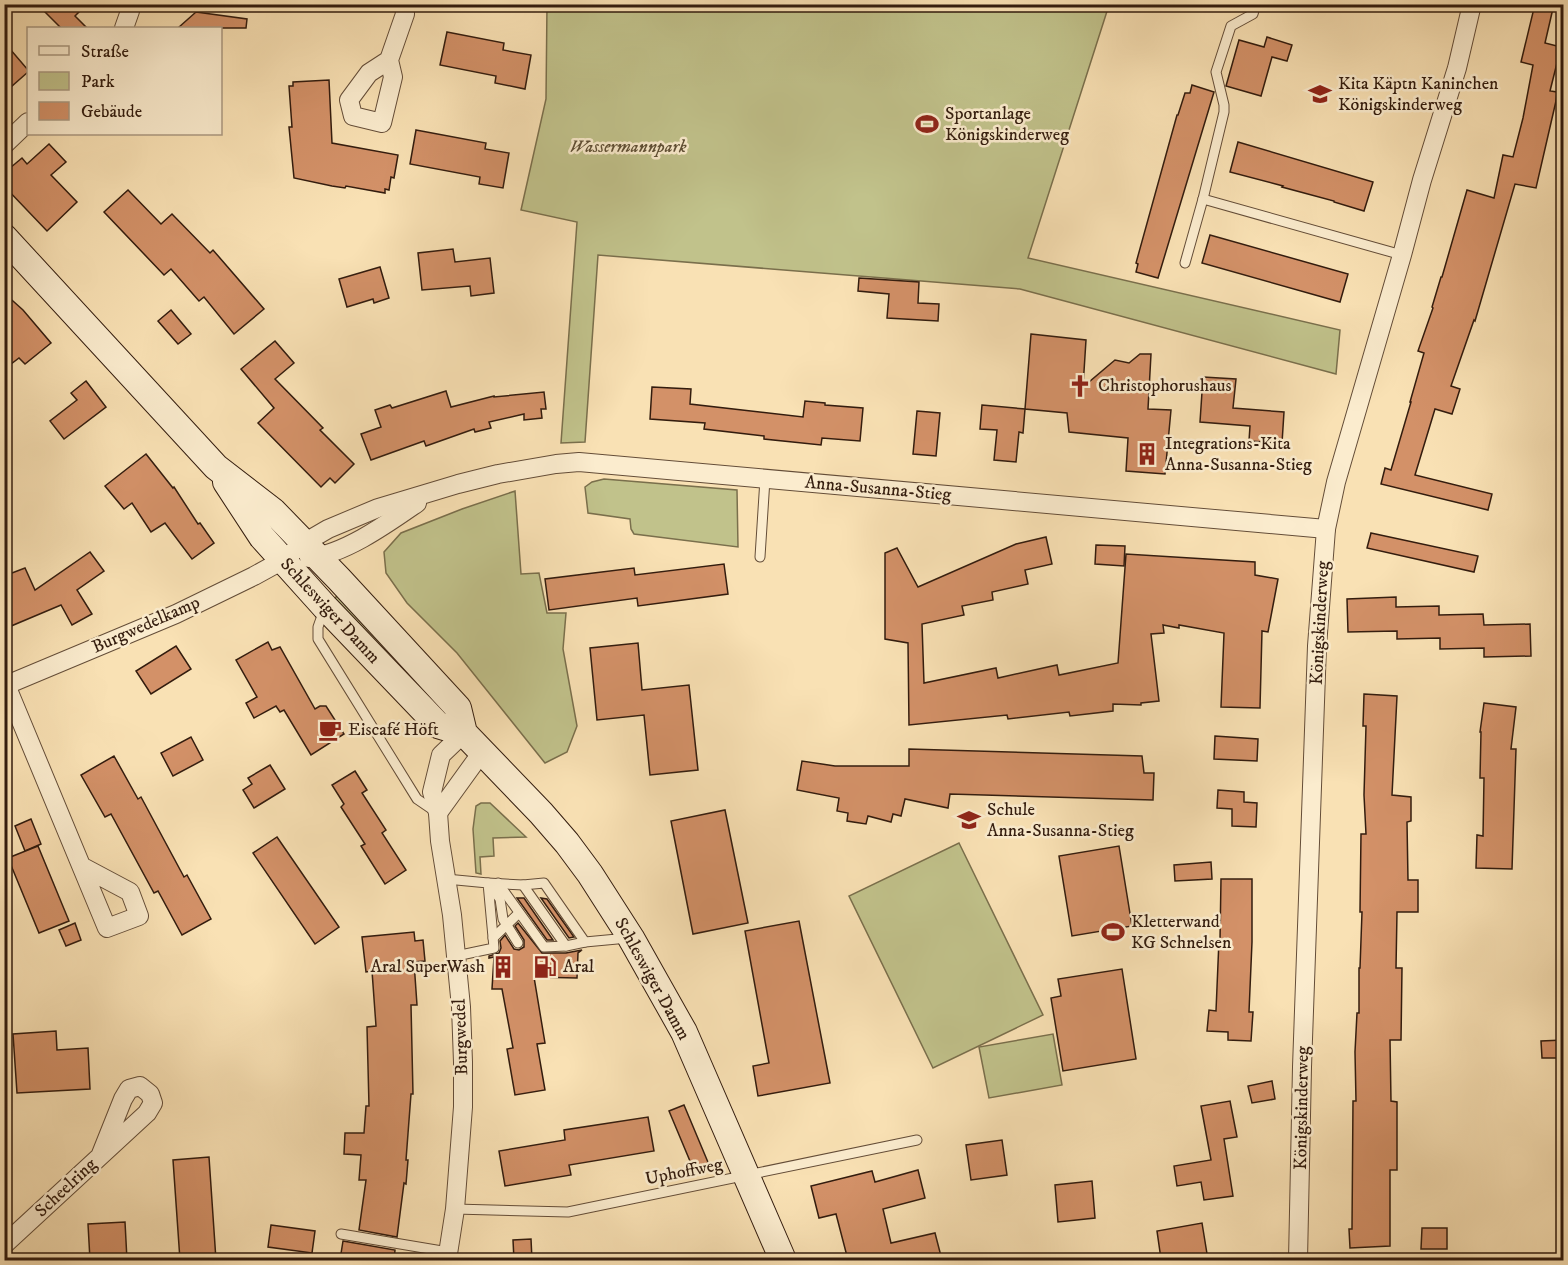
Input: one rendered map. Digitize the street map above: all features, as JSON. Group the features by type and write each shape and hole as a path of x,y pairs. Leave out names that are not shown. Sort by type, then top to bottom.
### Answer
{"main road":[{"name":"Schleswiger Damm","path":"4,237 216,467 273,511 458,708 464,733"},
{"name":"Schleswiger Damm","path":"216,467 252,523 325,607 438,725 464,733 541,813 590,874 631,938 684,1032 783,1260"}],"street":[{"path":"124,27 130,4"},
{"path":"389,60 405,14 404,4"},
{"name":"Königskinderweg","path":"1298,1260 1317,646 1326,529 1336,482 1422,180 1457,68 1472,4"},
{"path":"4,145 27,123"},
{"name":"Anna-Susanna-Stieg","path":"284,560 311,550 345,547 388,523 434,492 479,478 520,469 579,462 1326,529"},
{"name":"Burgwedelkamp","path":"83,867 5,686 176,614 284,560"},
{"name":"Burgwedel","path":"448,1256 455,1209 463,1107 463,1062 461,1007 452,915 440,842 438,813 432,792 441,755 464,733"},
{"path":"438,813 482,752"},
{"name":"Scheelring","path":"4,1245 101,1154"}],"lane":[{"path":"1185,263 1224,111 1216,72 1230,26 1253,14 1256,4"},
{"path":"1203,199 1402,255"},
{"path":"760,557 765,479"},
{"path":"325,607 318,627 318,639 417,799 438,813"},
{"path":"446,879 523,885 544,883 585,942"},
{"path":"488,883 500,899 503,919 518,942"},
{"path":"456,956 494,948 488,883"},
{"path":"498,883 544,947 631,938"},
{"path":"523,885 566,946"},
{"path":"493,938 519,913"},
{"name":"Uphoffweg","path":"455,1209 568,1212 917,1140"},
{"path":"341,1234 448,1256"}],"green space":[{"name":"Wassermannpark","path":"547,5 1109,5 1028,258 1340,330 1336,374 1020,289 598,255 585,442 561,443 577,222 521,210 546,99"},
{"path":"604,479 737,490 738,547 634,534 630,519 588,513 585,487 592,482"},
{"path":"515,491 521,574 539,573 547,613 566,613 563,649 577,726 567,752 545,763 457,653 407,603 386,573 384,552 401,533"},
{"path":"340,595 458,725 423,692 334,598"},
{"path":"481,803 490,803 526,837 493,838 494,856 480,857 481,874 476,873 473,829 476,806"},
{"path":"959,843 1043,1015 933,1068 849,896"},
{"path":"1053,1034 1062,1085 989,1098 979,1047"}],"building":[{"path":"37,4 87,4 75,16 86,27 60,27"},
{"path":"1535,4 1554,4 1545,43 1561,47 1550,91 1557,92 1556,101 1536,188 1515,184 1475,321 1451,386 1460,389 1452,414 1435,409 1415,475 1492,494 1488,510 1381,484 1385,468 1391,470 1411,402 1424,353 1418,351 1433,308 1467,190 1494,198 1503,155 1513,157 1533,65 1521,62"},
{"path":"196,12 247,19 246,28 179,27"},
{"path":"447,32 504,43 503,50 531,55 525,89 495,83 496,76 440,65"},
{"path":"1267,37 1292,45 1287,61 1272,57 1261,96 1226,86 1239,40 1264,47"},
{"path":"4,42 27,69 27,73 4,93"},
{"path":"329,80 332,143 398,155 394,178 391,177 389,190 385,189 385,193 294,178 289,127 292,127 289,86 293,86 293,82"},
{"path":"1192,85 1214,92 1158,278 1136,272 1138,264 1136,263 1177,115 1185,93 1190,93"},
{"path":"416,130 486,143 485,149 509,153 503,188 479,184 480,177 410,164"},
{"path":"1238,142 1373,182 1364,211 1230,172"},
{"path":"49,144 66,162 51,175 77,202 47,231 4,186 4,173 22,158 27,164"},
{"path":"128,190 161,224 172,214 210,253 213,250 264,309 234,334 204,297 199,301 171,269 164,275 104,212"},
{"path":"1210,235 1348,274 1340,302 1202,263"},
{"path":"453,249 455,262 490,258 494,293 471,296 470,286 422,290 418,253"},
{"path":"380,267 389,298 374,303 373,299 347,307 339,279"},
{"path":"859,278 919,282 918,303 939,304 938,321 887,318 889,294 858,291"},
{"path":"4,293 23,310 51,343 25,364 19,358 11,364 4,357"},
{"path":"171,310 191,334 178,344 158,321"},
{"name":"Christophorushaus","path":"1031,334 1086,340 1083,387 1115,360 1129,363 1140,354 1151,354 1148,409 1171,410 1165,474 1126,471 1128,438 1069,432 1067,413 1025,409"},
{"path":"275,341 294,363 275,379 323,428 320,430 354,464 335,483 330,478 321,487 258,423 274,408 241,369"},
{"path":"1203,377 1236,379 1233,408 1284,412 1282,443 1249,441 1250,426 1200,422"},
{"path":"86,381 106,407 64,439 50,421 77,400 71,393"},
{"path":"652,387 691,389 690,404 803,417 805,401 863,408 860,441 822,438 821,445 704,429 705,423 650,419"},
{"path":"446,391 451,407 494,396 544,392 546,409 541,409 542,418 524,420 524,414 489,422 491,428 475,432 474,429 426,446 424,441 371,460 361,434 381,427 375,410 390,405 392,408"},
{"path":"982,405 1025,409 1023,433 1019,432 1016,462 994,460 997,430 980,429"},
{"path":"917,411 940,413 936,456 913,454"},
{"path":"146,454 174,487 198,524 200,523 214,543 192,559 165,523 151,532 132,503 124,509 105,486"},
{"path":"1371,533 1478,556 1474,572 1367,548"},
{"path":"1046,537 1052,564 1025,570 1028,584 992,592 993,600 962,606 964,615 922,624 924,683 996,668 998,678 1057,665 1059,675 1118,663 1126,554 1255,562 1255,575 1278,579 1268,632 1262,631 1260,708 1221,707 1224,633 1179,625 1179,628 1163,625 1164,633 1151,634 1159,701 1141,703 1141,705 1113,704 1113,711 1070,716 1069,712 1008,719 1007,715 909,725 908,643 885,639 885,553 897,548 918,587 1016,544"},
{"path":"1096,545 1125,546 1124,566 1095,564"},
{"path":"90,552 104,571 77,590 92,614 72,625 61,605 4,629 4,576 25,568 35,590"},
{"path":"724,564 728,594 638,606 637,598 549,610 545,579 634,568 635,575"},
{"path":"1396,597 1396,607 1439,606 1439,615 1483,614 1484,625 1530,624 1531,656 1484,657 1484,648 1440,649 1440,638 1397,639 1397,631 1348,632 1347,599"},
{"path":"268,642 272,650 280,647 315,709 326,706 344,734 311,755 284,710 280,712 276,706 254,718 246,703 257,697 236,660"},
{"path":"638,643 642,690 689,685 698,770 650,775 644,715 597,720 590,648"},
{"path":"176,646 191,669 151,694 136,671"},
{"path":"1364,694 1397,696 1392,795 1411,797 1411,821 1407,822 1408,880 1418,880 1418,912 1397,912 1396,968 1402,968 1401,1040 1390,1040 1391,1101 1397,1102 1397,1170 1390,1170 1390,1246 1350,1248 1353,1101 1356,1101 1355,1052 1357,1013 1359,1013 1362,912 1360,912 1361,834 1366,834"},
{"path":"1484,703 1516,707 1511,749 1516,749 1512,869 1476,868 1477,835 1483,836 1484,778 1480,778 1480,732"},
{"path":"1215,736 1258,739 1257,761 1214,759"},
{"path":"191,737 203,760 173,776 161,753"},
{"path":"909,749 1142,756 1144,773 1154,773 1153,800 950,794 948,808 905,799 901,816 893,814 891,822 868,816 866,824 847,821 848,813 837,811 839,798 797,790 802,761 835,766 909,766"},
{"path":"114,756 138,799 141,797 184,877 187,875 211,919 182,935 158,891 154,893 111,814 105,817 81,775"},
{"path":"270,765 285,789 254,808 243,790 252,784 248,778"},
{"path":"355,771 367,790 362,793 386,830 382,833 406,870 385,884 361,846 365,844 341,807 344,804 332,785"},
{"path":"1218,790 1244,792 1244,802 1257,803 1256,827 1232,826 1232,809 1217,808"},
{"path":"725,810 748,923 693,934 671,821"},
{"path":"31,819 41,844 25,851 15,826"},
{"path":"277,837 339,927 315,944 253,853"},
{"path":"38,846 69,921 39,933 8,858"},
{"path":"1119,846 1132,926 1072,936 1059,856"},
{"path":"1211,862 1212,879 1175,881 1174,865"},
{"path":"1221,879 1252,879 1249,1012 1253,1012 1251,1041 1228,1040 1228,1032 1207,1031 1209,1010 1216,1011"},
{"path":"517,898 524,898 553,940 547,940"},
{"path":"541,898 547,899 574,937 569,938"},
{"path":"799,921 830,1083 758,1096 753,1066 769,1063 745,931"},
{"path":"75,923 81,940 66,946 59,930"},
{"path":"518,923 542,953 582,950 578,953 577,978 534,977 545,1043 537,1044 545,1090 515,1095 507,1049 513,1048 502,989 492,989 494,957 489,958 489,956 499,953 500,941 505,935 514,949 519,950 524,947 524,940 515,926"},
{"path":"414,932 415,941 423,940 425,961 414,962 417,1005 411,1005 413,1094 411,1094 406,1184 404,1183 397,1237 359,1230 366,1180 359,1180 361,1155 344,1154 345,1133 364,1133 366,1106 369,1106 367,1027 376,1026 372,971 366,972 362,937"},
{"path":"1122,969 1136,1059 1063,1071 1051,998 1061,996 1058,979"},
{"path":"56,1031 57,1050 88,1048 90,1089 17,1093 13,1034"},
{"path":"1563,1040 1563,1058 1542,1058 1541,1041"},
{"path":"1272,1081 1275,1099 1252,1103 1248,1086"},
{"path":"1230,1101 1237,1137 1224,1139 1233,1196 1204,1200 1201,1182 1177,1186 1174,1166 1211,1160 1201,1106"},
{"path":"684,1105 710,1167 695,1173 669,1111"},
{"path":"648,1117 654,1151 569,1165 571,1175 505,1186 499,1151 565,1140 564,1130"},
{"path":"1002,1140 1007,1175 971,1180 966,1145"},
{"path":"209,1157 216,1260 180,1260 173,1160"},
{"path":"918,1170 925,1198 883,1209 891,1243 935,1233 942,1260 848,1260 836,1214 819,1218 811,1186 872,1171 875,1182"},
{"path":"1092,1181 1095,1218 1058,1222 1055,1185"},
{"path":"125,1222 127,1260 90,1260 88,1224"},
{"path":"1202,1223 1208,1260 1188,1260 1187,1255 1161,1259 1157,1231"},
{"path":"271,1225 315,1231 312,1253 268,1247"},
{"path":"1422,1228 1447,1228 1447,1249 1421,1249"},
{"path":"531,1239 532,1260 514,1260 513,1240"},
{"path":"343,1241 395,1250 394,1260 340,1260"}],"place":[{"name":"Kita Käptn Kaninchen Königskinderweg","path":"1320,94"},
{"name":"Sportanlage Königskinderweg","path":"927,124"},
{"name":"Christophorushaus","path":"1080,386"},
{"name":"Integrations-Kita Anna-Susanna-Stieg","path":"1147,454"},
{"name":"Eiscafé Höft","path":"330,730"},
{"name":"Schule Anna-Susanna-Stieg","path":"969,820"},
{"name":"Kletterwand KG Schnelsen","path":"1113,932"},
{"name":"Aral SuperWash","path":"503,967"},
{"name":"Aral","path":"545,967"}]}
